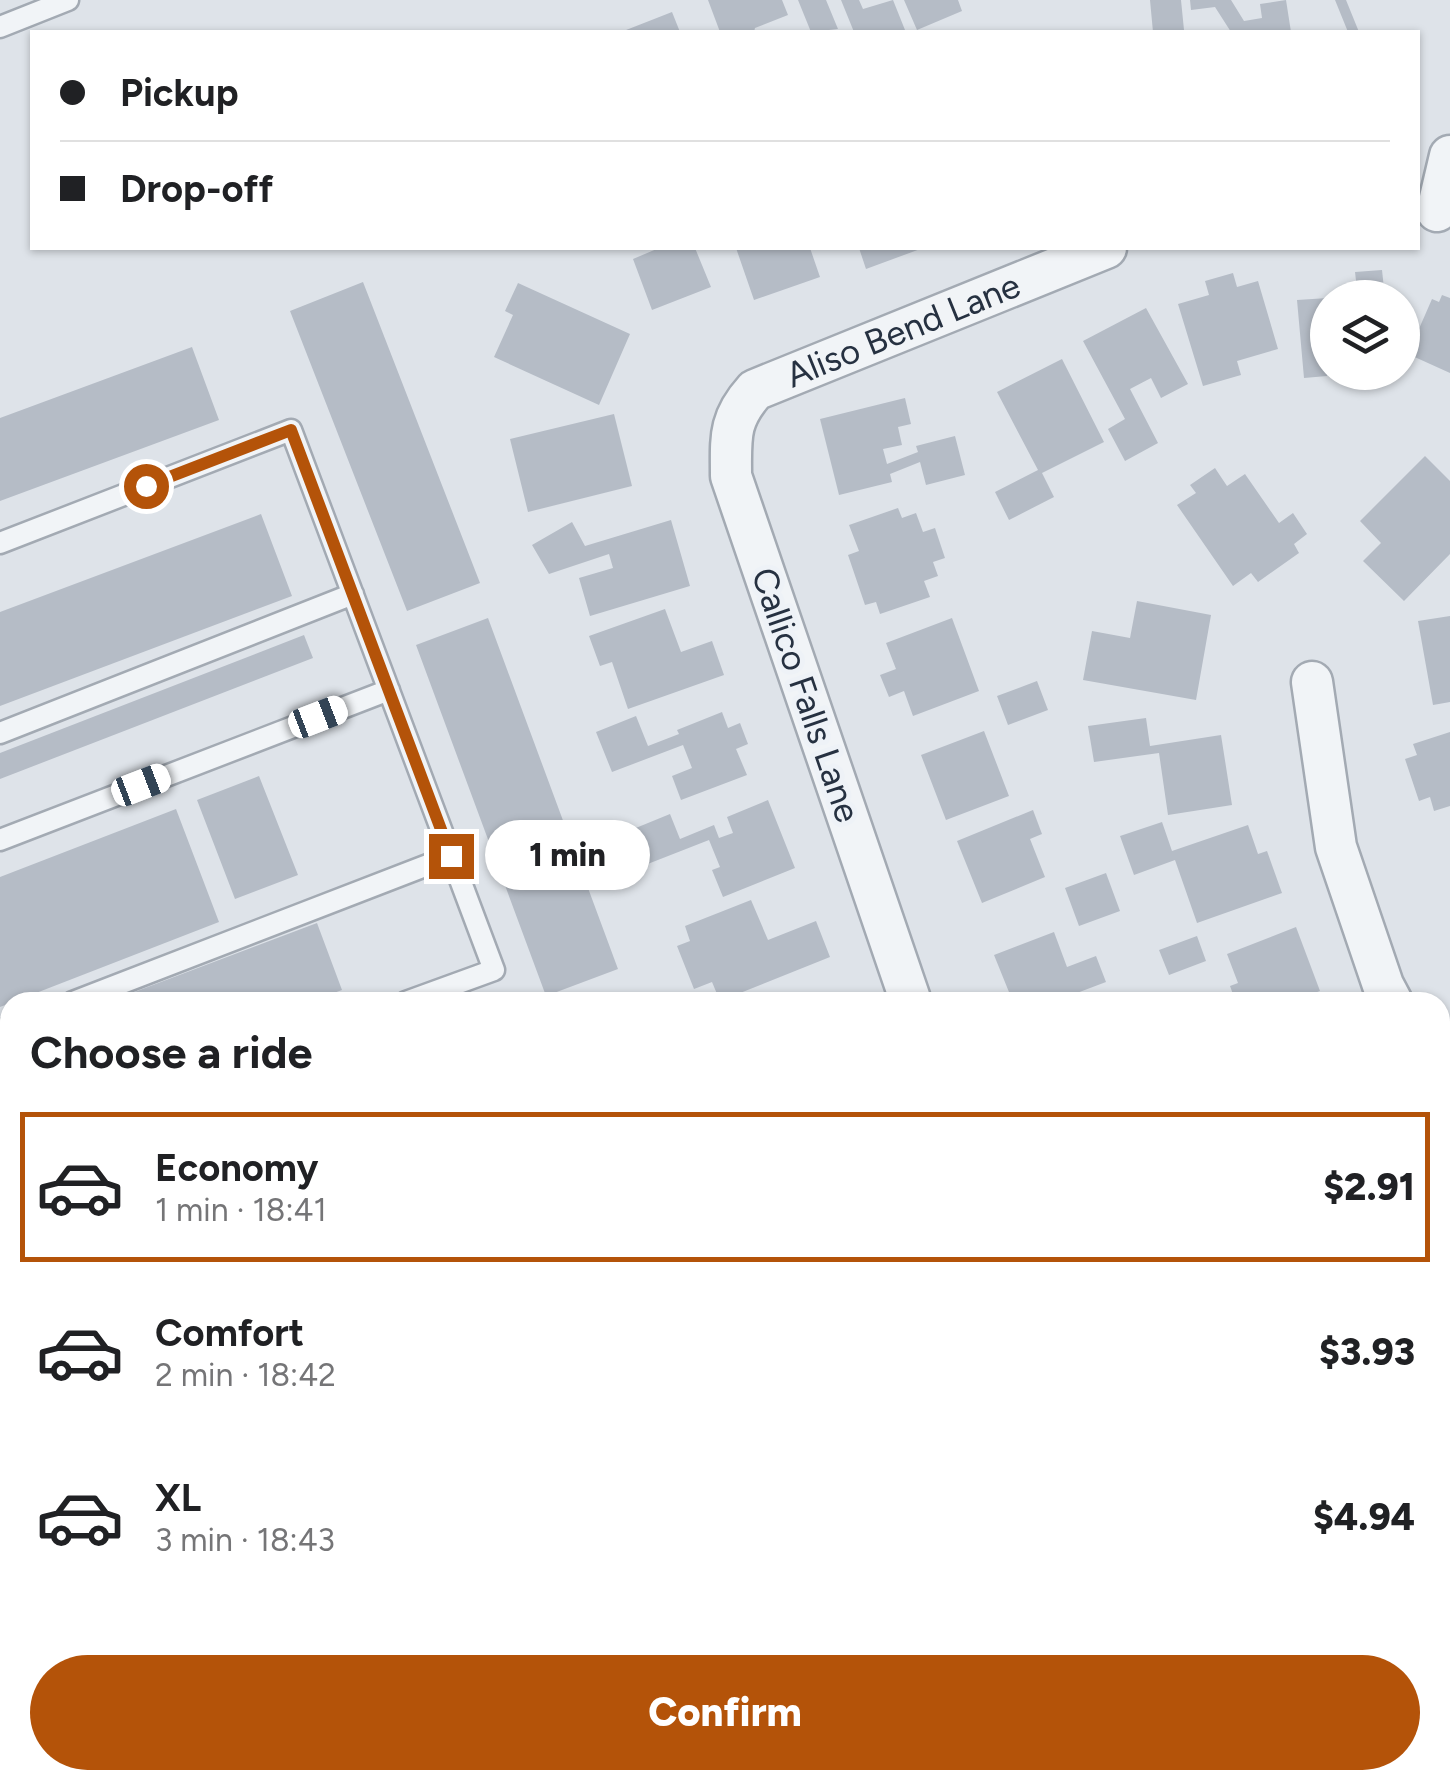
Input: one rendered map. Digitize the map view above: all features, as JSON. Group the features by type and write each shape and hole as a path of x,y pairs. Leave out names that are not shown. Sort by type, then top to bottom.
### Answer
{"street":[{"path":"1435,211 1450,156"},
{"name":"Aliso Bend Lane","path":"755,390 1101,250"},
{"name":"Callico Falls Lane","path":"755,390 740,406 731,428 731,476 909,992"},
{"path":"1312,682 1336,846 1387,992"}],"lane":[{"path":"0,27 68,0"},
{"path":"0,543 291,430 494,970 434,992"},
{"path":"0,733 353,594"},
{"path":"0,840 388,690"},
{"path":"99,992 451,856"}],"building":[{"path":"708,0 782,0 788,15 754,30 719,30"},
{"path":"798,0 826,0 838,29 810,30"},
{"path":"841,0 859,0 863,9 893,0 905,30 853,30"},
{"path":"904,0 958,0 962,11 917,30"},
{"path":"1150,0 1181,0 1184,30 1153,30"},
{"path":"1190,0 1231,0 1244,21 1262,18 1260,4 1286,0 1291,30 1230,30 1215,7 1191,10"},
{"path":"1335,0 1346,0 1358,30 1347,30"},
{"path":"672,12 679,30 626,30"},
{"path":"654,250 696,250 711,287 652,310 633,259"},
{"path":"737,250 811,250 820,277 754,300"},
{"path":"860,250 918,250 866,269"},
{"path":"1382,270 1383,280 1356,280 1355,272"},
{"path":"1233,273 1237,287 1258,281 1278,349 1237,361 1241,375 1203,386 1178,304 1209,295 1205,281"},
{"path":"363,282 480,583 407,611 290,311"},
{"path":"518,283 630,334 599,405 494,357 513,315 505,311"},
{"path":"1442,295 1450,298 1450,373 1420,359 1420,326 1432,299 1439,302"},
{"path":"1310,299 1310,377 1304,378 1297,300"},
{"path":"1146,308 1188,384 1161,398 1151,378 1130,389 1158,443 1125,461 1108,429 1125,419 1083,341"},
{"path":"192,347 219,420 0,501 0,418"},
{"path":"1062,359 1104,442 1042,473 1054,497 1009,520 995,492 1038,470 997,392"},
{"path":"905,398 911,424 898,427 902,445 883,449 887,464 918,452 916,446 955,436 965,475 926,485 920,462 890,474 892,482 839,495 820,419"},
{"path":"614,414 632,486 528,512 510,439"},
{"path":"1425,456 1450,481 1450,554 1404,601 1363,561 1381,543 1360,521"},
{"path":"1215,468 1227,486 1245,474 1279,523 1293,513 1307,534 1294,544 1299,553 1258,582 1251,573 1233,586 1177,505 1196,493 1190,485"},
{"path":"898,508 902,518 916,513 923,532 935,528 945,558 933,562 938,576 924,581 930,597 880,614 876,602 865,605 848,555 859,551 849,525"},
{"path":"261,514 292,596 0,706 0,612"},
{"path":"671,520 690,586 590,616 579,578 613,568 609,554 549,574 532,545 572,522 585,546"},
{"path":"1137,601 1211,615 1196,700 1083,680 1092,631 1130,638"},
{"path":"665,609 681,652 712,641 724,675 628,709 612,662 600,666 589,636"},
{"path":"1450,616 1450,702 1433,705 1418,621"},
{"path":"488,618 618,969 557,992 545,992 416,645"},
{"path":"952,618 979,691 913,716 904,691 889,697 880,675 896,669 886,643"},
{"path":"304,635 313,658 0,779 0,753"},
{"path":"1037,681 1048,710 1008,725 997,696"},
{"path":"722,712 728,728 740,723 748,744 736,749 747,775 681,800 672,776 692,768 683,745 612,772 596,732 636,716 648,746"},
{"path":"1146,718 1150,746 1221,735 1232,805 1168,815 1159,753 1094,762 1088,726"},
{"path":"984,731 1009,796 946,820 921,755"},
{"path":"1450,732 1450,806 1434,811 1430,797 1419,801 1405,759 1417,755 1413,744"},
{"path":"259,776 298,875 235,899 197,800"},
{"path":"768,800 795,868 723,897 712,870 720,867 709,840 640,867 626,832 670,814 680,839 714,825 719,838 733,833 727,817"},
{"path":"176,809 219,922 39,992 0,992 0,877"},
{"path":"1033,810 1042,834 1030,839 1045,877 982,903 957,841"},
{"path":"1162,822 1172,851 1248,825 1258,854 1267,851 1282,893 1197,923 1175,860 1134,875 1120,836"},
{"path":"1106,873 1120,911 1079,926 1065,888"},
{"path":"751,900 768,940 816,921 830,957 742,992 716,992 712,982 694,989 677,946 690,941 685,926"},
{"path":"317,923 342,990 336,992 134,992"},
{"path":"1296,927 1320,991 1232,992 1230,986 1238,983 1227,954"},
{"path":"1054,932 1067,967 1096,956 1106,982 1080,992 1009,992 994,955"},
{"path":"1197,936 1206,961 1169,975 1159,950"}],"route":[{"path":"146,486 291,430 451,856"}]}
